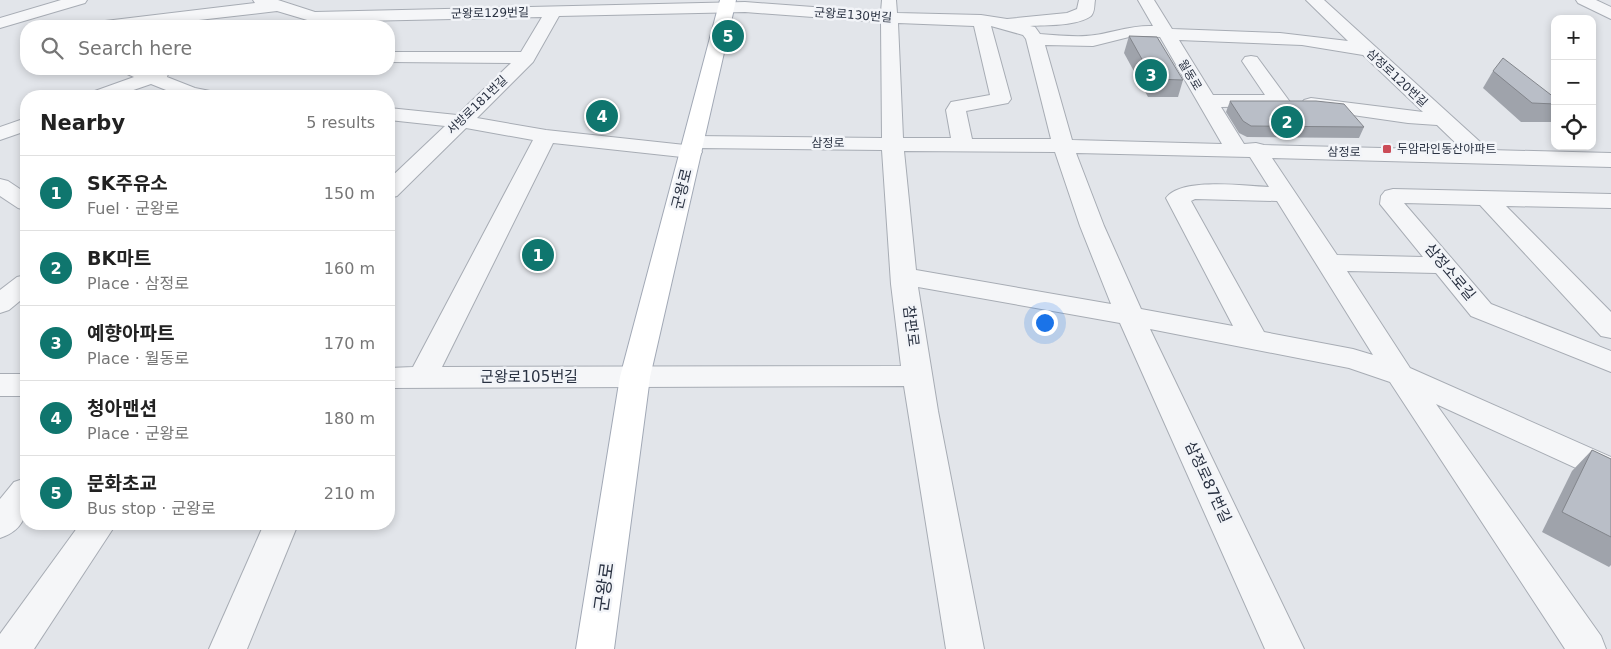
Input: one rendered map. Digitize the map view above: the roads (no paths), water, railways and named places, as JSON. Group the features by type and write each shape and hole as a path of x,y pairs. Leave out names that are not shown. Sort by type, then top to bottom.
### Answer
{"main road":[{"name":"군왕로","path":"595,649 635,377 727,4"}],"street":[{"path":"0,23 80,0"},
{"path":"303,20 314,16 331,0"},
{"path":"1009,24 1026,20 1045,12 1076,17 1086,12 1087,0"},
{"name":"월동로","path":"1146,0 1206,101 1246,149"},
{"name":"삼정로120번길","path":"1314,0 1481,155"},
{"path":"1584,0 1611,14"},
{"path":"154,20 274,3 314,16"},
{"name":"군왕로129번길","path":"314,16 554,11 727,4"},
{"name":"군왕로130번길","path":"727,4 889,9 1009,24 1029,31 1035,39"},
{"path":"0,6 29,20"},
{"name":"참판로","path":"889,9 893,143 904,276 917,376 965,649"},
{"name":"서방로181번길","path":"395,185 527,58 554,11"},
{"path":"963,144 956,110 958,106 1001,100 981,20"},
{"path":"1063,146 1035,39 1091,41 1133,31 1166,32 1187,36 1240,36 1311,40 1368,51"},
{"path":"395,57 527,58"},
{"path":"1251,61 1280,102"},
{"path":"145,75 182,90"},
{"path":"115,90 155,75"},
{"path":"1206,101 1280,102 1408,117 1441,118"},
{"name":"삼정로","path":"395,115 460,121 546,136 693,147 893,143 1246,149 1611,160"},
{"path":"0,134 20,126"},
{"path":"422,378 497,228 546,136"},
{"name":"삼정로87번길","path":"1063,146 1092,226 1130,316 1285,649"},
{"path":"1246,149 1284,194 1400,375 1587,649"},
{"path":"1540,157 1601,201 1611,219"},
{"path":"0,186 20,199"},
{"path":"1254,340 1178,198 1192,192 1284,194"},
{"name":"삼정소로길","path":"1601,201 1393,196 1392,204 1481,310 1611,362"},
{"path":"1485,198 1611,329"},
{"path":"1330,263 1445,265"},
{"path":"904,276 1130,316 1353,359 1400,375 1611,471"},
{"path":"0,304 20,288"},
{"path":"635,377 917,376"},
{"name":"군왕로105번길","path":"395,378 635,377"},
{"path":"0,524 20,499"},
{"path":"12,649 96,530"},
{"path":"228,649 278,530"}],"place":[{"name":"문화초교","path":"728,36"},
{"name":"예향아파트","path":"1151,75"},
{"name":"청아맨션","path":"602,116"},
{"name":"BK마트","path":"1287,122"},
{"name":"두암라인동산아파트","path":"1387,149"},
{"name":"SK주유소","path":"538,255"}]}
